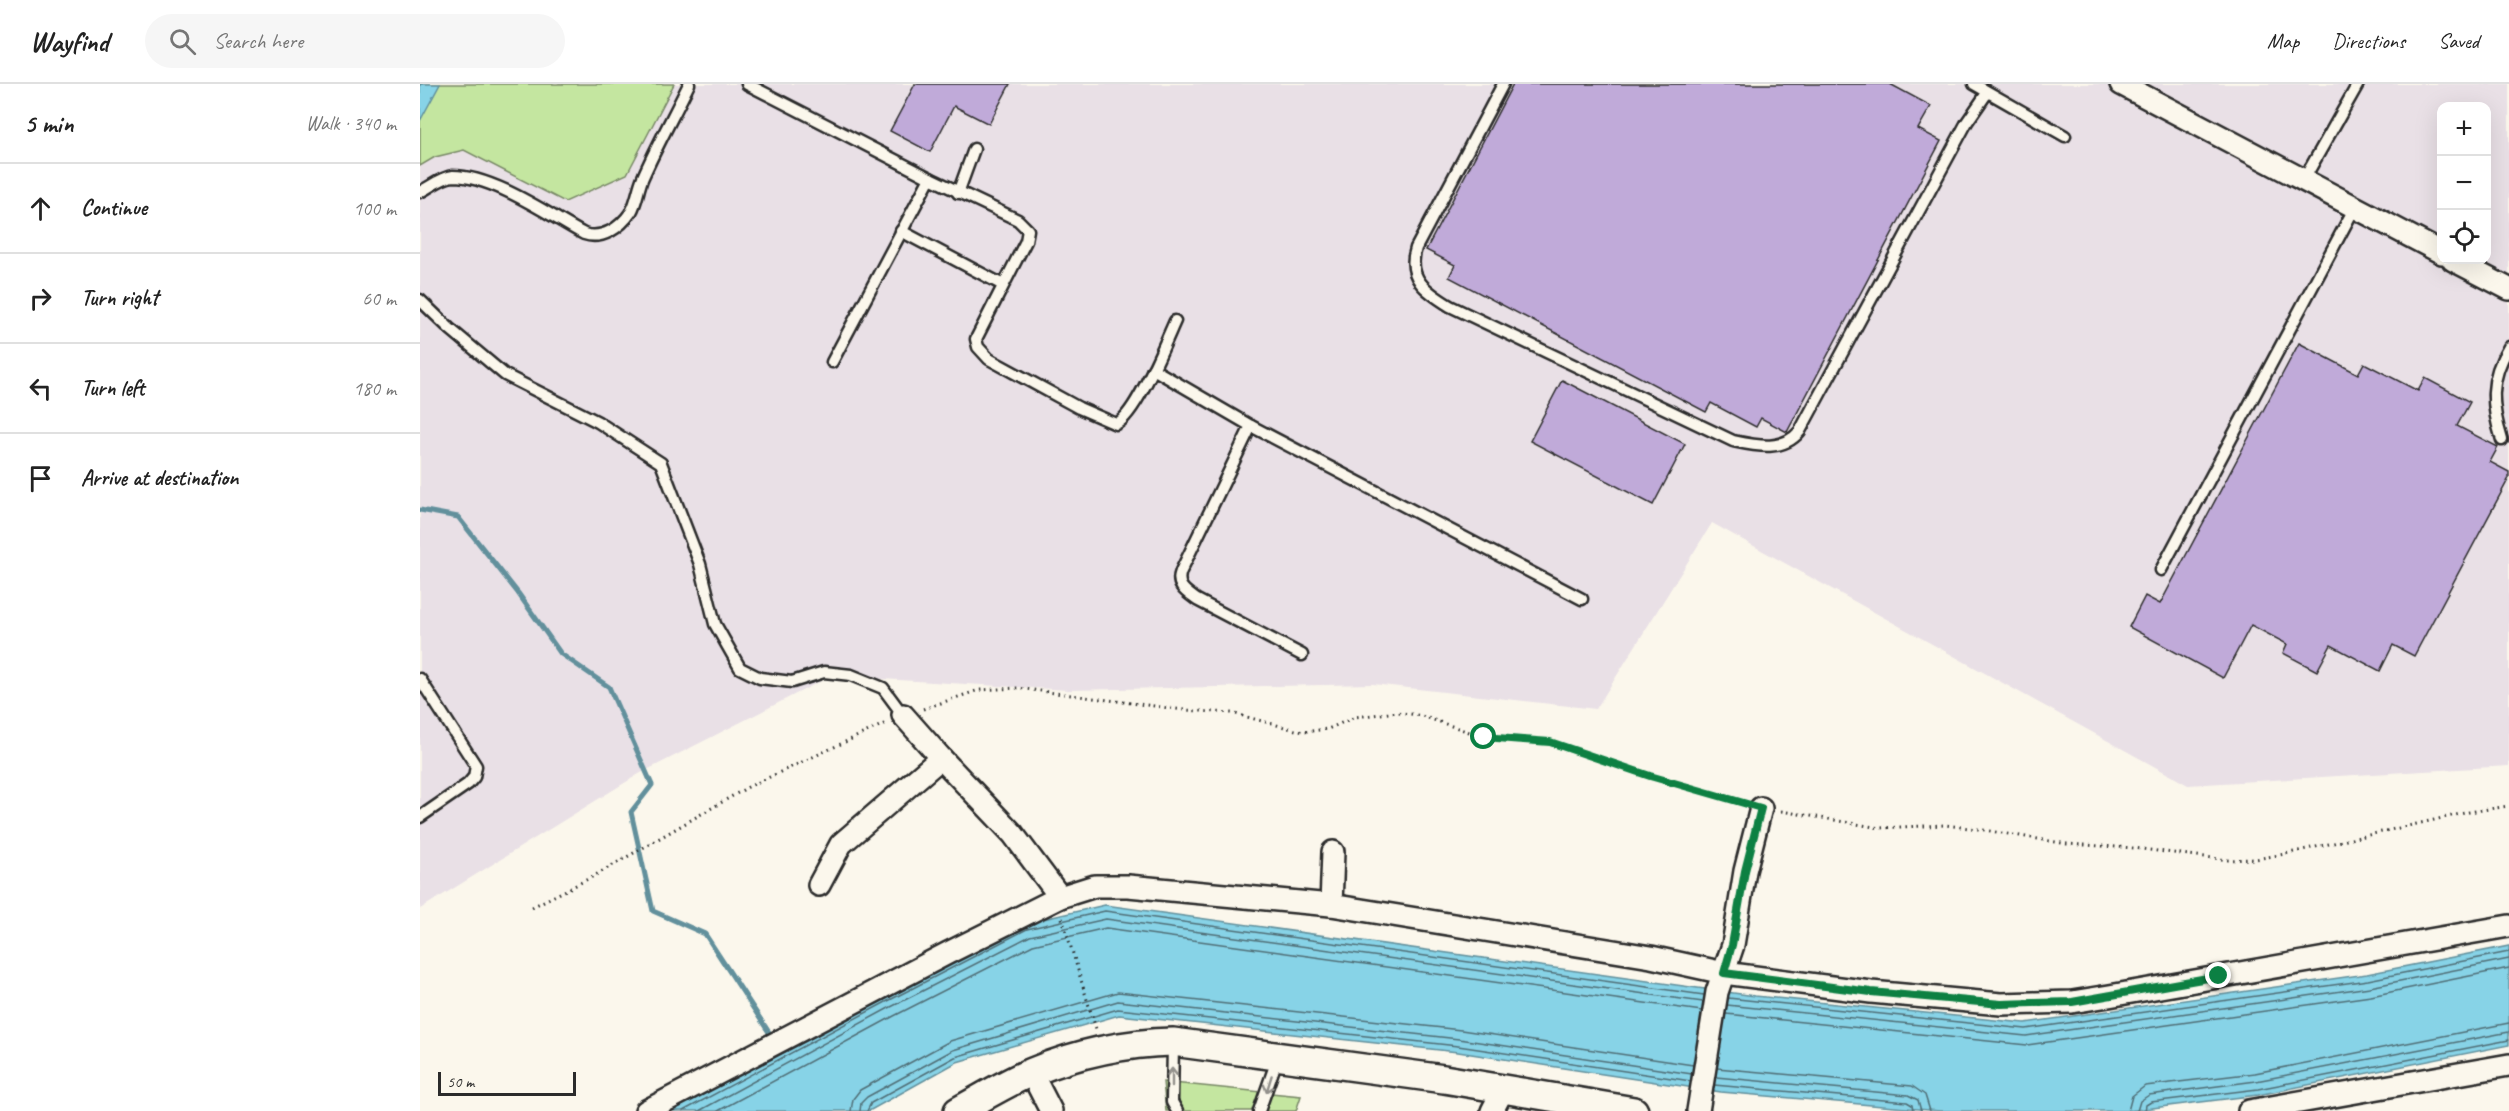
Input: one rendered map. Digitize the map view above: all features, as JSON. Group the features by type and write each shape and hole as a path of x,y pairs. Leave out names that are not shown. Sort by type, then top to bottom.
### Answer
{"street":[{"path":"2121,84 2437,250"},
{"path":"2461,264 2509,289"},
{"path":"903,715 940,758 1013,834 1060,897"},
{"path":"819,885 841,844 940,758"},
{"path":"1699,1101 1721,982 1732,945 1745,871 1761,808"},
{"path":"1331,905 1333,852"},
{"path":"646,1111 1060,897 1095,886 1128,886 1331,905 1651,957 1721,982 2001,1004 2072,1002 2219,976 2269,970 2509,926"},
{"path":"958,1111 1031,1072 1092,1053 1139,1043 1173,1042 1444,1079 1497,1100 1616,1110"},
{"path":"2249,1111 2509,1065"},
{"path":"1031,1072 1051,1111"}],"lane":[{"path":"420,192 453,176 478,181 514,194 584,234 594,237 601,236 623,221 632,211 642,179 689,84"},
{"path":"747,84 958,193 1018,220 1028,230 1026,241 976,339 978,347 989,359 1079,408 1116,424 1122,421 1133,405 1175,321"},
{"path":"1503,84 1416,248 1413,264 1420,284 1427,292 1450,306 1733,441 1769,447 1794,439 1800,431 1967,122 1987,93"},
{"path":"1974,84 2066,136"},
{"path":"2303,181 2358,84"},
{"path":"958,193 974,149"},
{"path":"832,362 930,178"},
{"path":"2161,570 2355,207"},
{"path":"901,231 1003,285"},
{"path":"420,300 449,328 505,375 598,422 662,463 700,564 715,624 740,668 760,678 792,682 824,672 851,675 883,688 903,715"},
{"path":"2502,440 2493,393 2496,373 2509,347"},
{"path":"1153,369 1251,426 1582,599"},
{"path":"1251,426 1184,565 1179,581 1180,587 1197,600 1302,655"},
{"path":"420,679 423,691 476,766 474,777 468,784 420,817"},
{"path":"1173,1042 1172,1102 1177,1111"},
{"path":"1259,1111 1278,1057"}],"path":[{"path":"532,907 594,876 748,787 903,715 979,690 1018,688 1161,707 1232,713 1303,732 1328,729 1355,717 1398,712 1422,716 1484,737 1550,742 1650,776 1761,808 1880,828 1944,825 2067,844 2134,848 2228,860 2255,859 2285,854 2436,819 2509,806"},
{"path":"1062,921 1096,1029"}],"shaded area":[{"path":"420,84 2509,84 2509,766 2188,785 1712,523 1596,709 1373,684 1069,690 831,676 639,774 420,909"}],"green space":[{"path":"420,84 674,84 627,174 565,202 464,150 435,157 420,166"},
{"path":"1163,1082 1301,1096 1296,1111 1166,1111"}],"water":[{"path":"420,84 440,84 420,121"},
{"path":"1105,905 1755,996 2025,1023 2367,974 2509,946 2509,1045 2258,1095 2128,1111 1940,1111 1721,1092 1458,1052 1119,1015 957,1062 869,1111 671,1111 883,996 1026,923"}],"building":[{"path":"915,84 1010,84 989,124 954,106 930,152 890,131"},
{"path":"1513,84 1890,84 1931,106 1918,129 1941,141 1787,432 1761,418 1756,427 1711,403 1706,412 1449,277 1455,265 1426,250"},
{"path":"2299,343 2358,374 2364,363 2418,391 2425,378 2470,402 2457,426 2498,447 2490,462 2509,472 2509,478 2414,656 2393,645 2380,671 2331,645 2317,671 2283,653 2287,644 2251,625 2223,678 2129,627 2145,596 2160,604"},
{"path":"1562,380 1685,444 1653,505 1530,441"}],"waterway":[{"path":"420,510 458,517 518,593 561,654 609,687 652,785 631,812 653,911 705,934 774,1040"}],"route":[{"path":"1484,737 1550,742 1650,776 1761,808 1745,871 1732,945 1724,973 1871,992 2001,1004 2072,1002 2219,976"}]}
